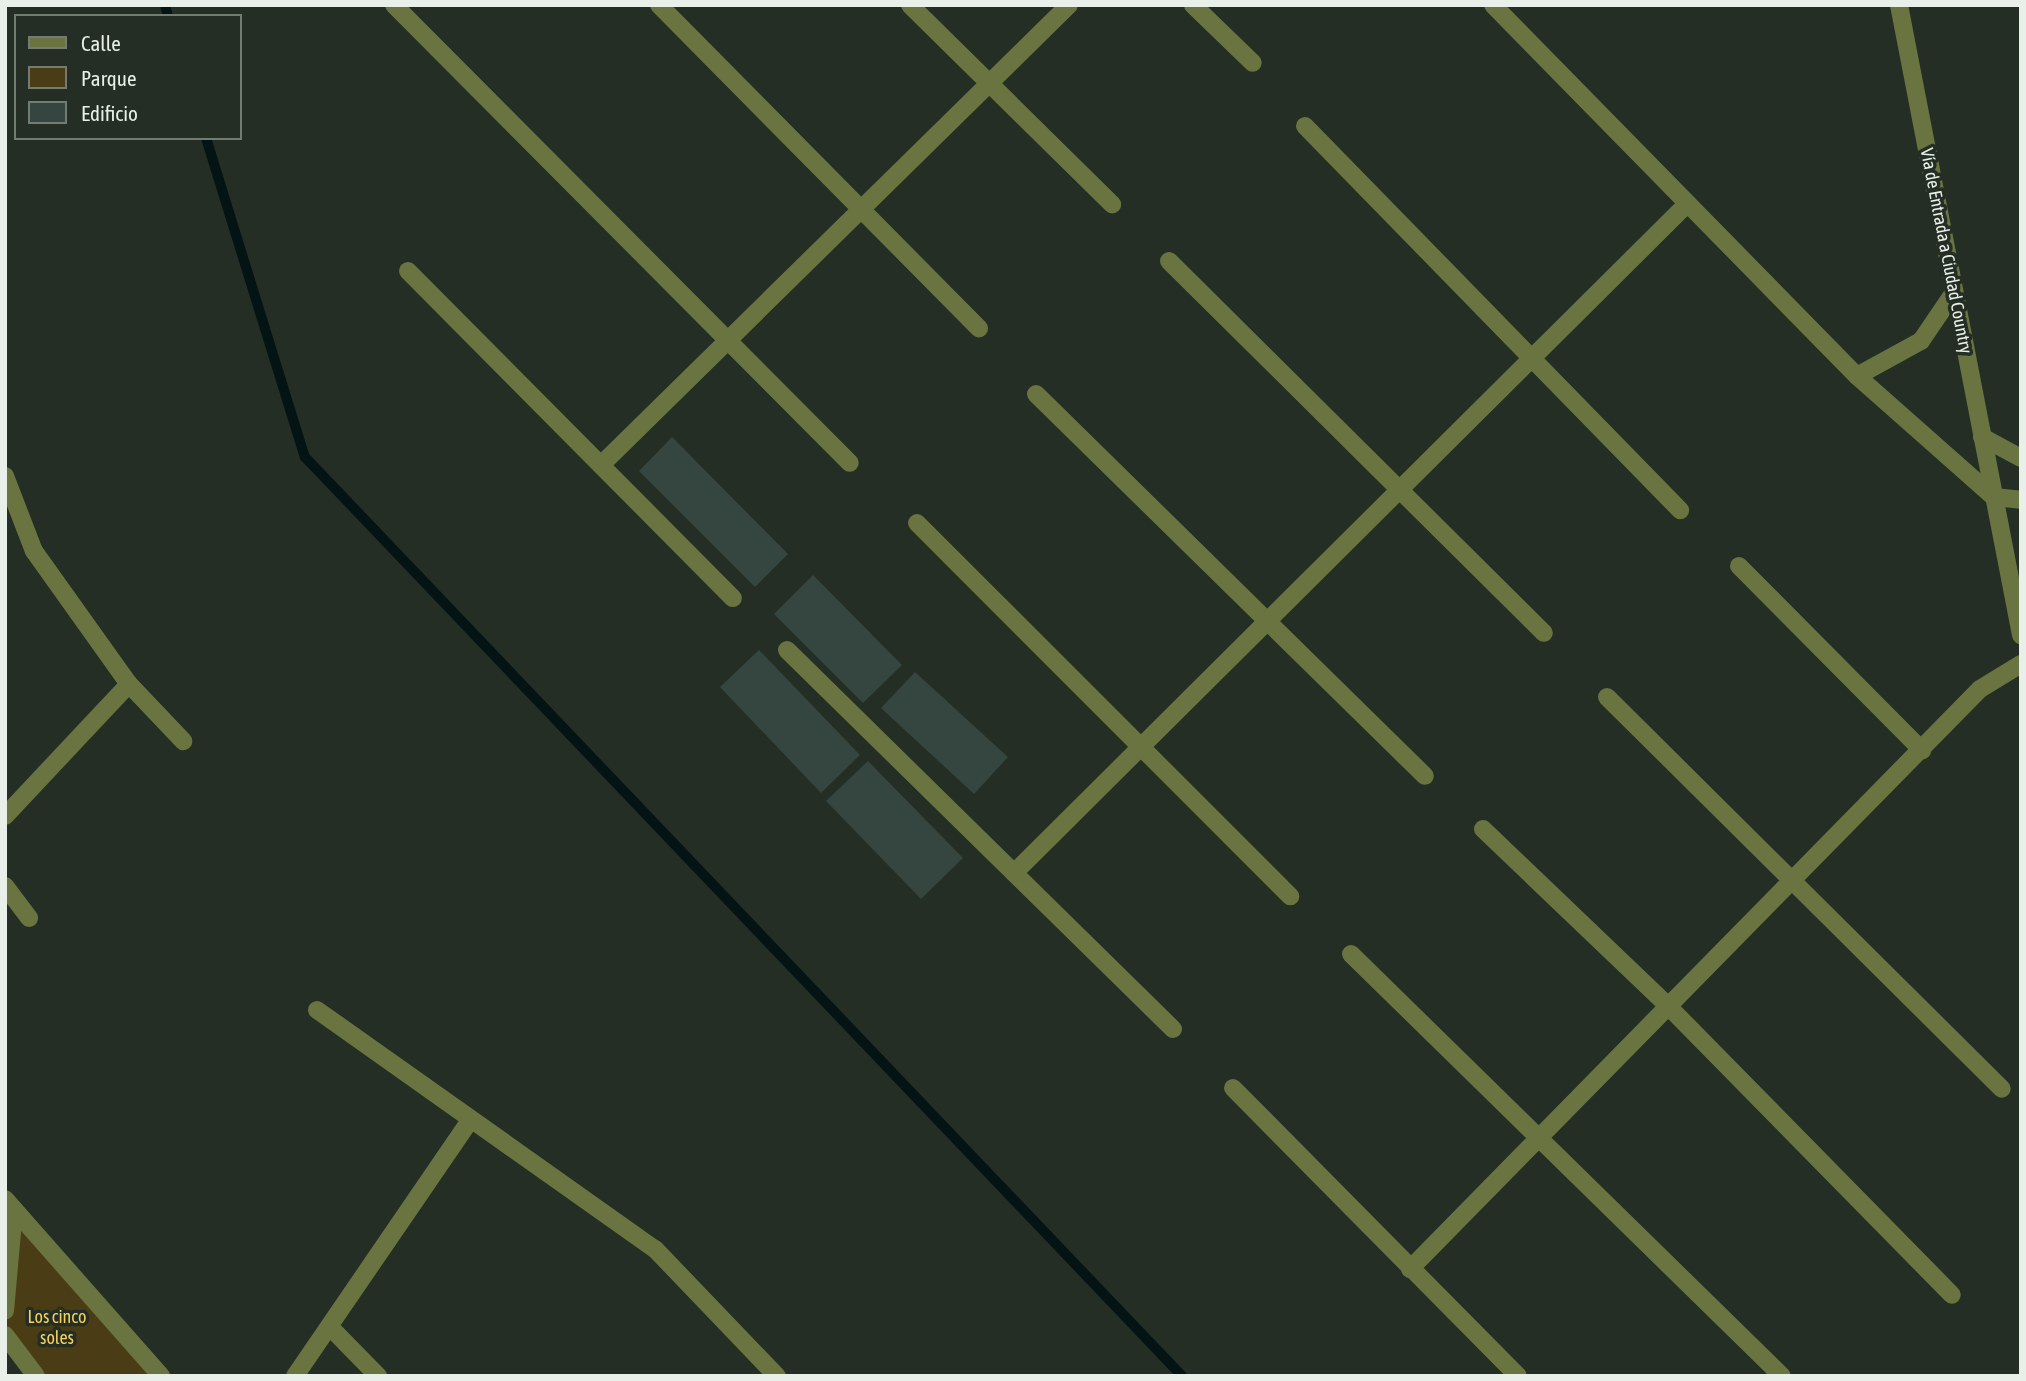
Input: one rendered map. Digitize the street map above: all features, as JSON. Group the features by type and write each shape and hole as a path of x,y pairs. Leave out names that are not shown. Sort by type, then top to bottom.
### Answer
{"street":[{"path":"394,5 850,463"},
{"path":"659,5 979,328"},
{"path":"910,5 1112,204"},
{"path":"601,466 1069,5"},
{"path":"1193,5 1253,64"},
{"path":"1493,5 1686,205 1857,376 1994,497 2021,500"},
{"name":"Vía de Entrada a Ciudad Country","path":"1899,5 2021,635"},
{"path":"1305,126 1680,510"},
{"path":"1014,873 1686,205"},
{"path":"1169,261 1544,633"},
{"path":"408,271 733,598"},
{"path":"1857,376 1921,341 1953,294"},
{"path":"1036,394 1425,776"},
{"path":"1982,437 2021,458"},
{"path":"5,476 34,551 128,684 183,741"},
{"path":"917,523 1290,895"},
{"path":"1739,566 1922,750"},
{"path":"787,650 1173,1029"},
{"path":"1410,1269 1540,1142 1980,689 2021,664"},
{"path":"5,816 128,684"},
{"path":"1607,697 1795,881 2002,1090"},
{"path":"1483,829 1670,1008 1952,1295"},
{"path":"5,886 29,918"},
{"path":"1351,954 1540,1142 1782,1376"},
{"path":"317,1010 655,1249 777,1376"},
{"path":"1233,1088 1518,1376"},
{"path":"295,1376 471,1119"},
{"path":"5,1311 8,1207"},
{"path":"8,1207 161,1376"},
{"path":"330,1327 378,1376"},
{"path":"5,1335 36,1376"}],"green space":[{"name":"Los cinco soles","path":"5,1199 161,1376 36,1376 5,1335"}],"building":[{"path":"672,437 788,554 755,587 639,471"},
{"path":"813,575 902,665 863,703 774,614"},
{"path":"759,650 860,755 821,793 720,687"},
{"path":"915,672 1008,757 974,794 881,708"},
{"path":"868,761 963,858 921,899 826,801"}],"waterway":[{"path":"165,5 167,14"},
{"path":"207,140 305,457 1182,1376"}]}
